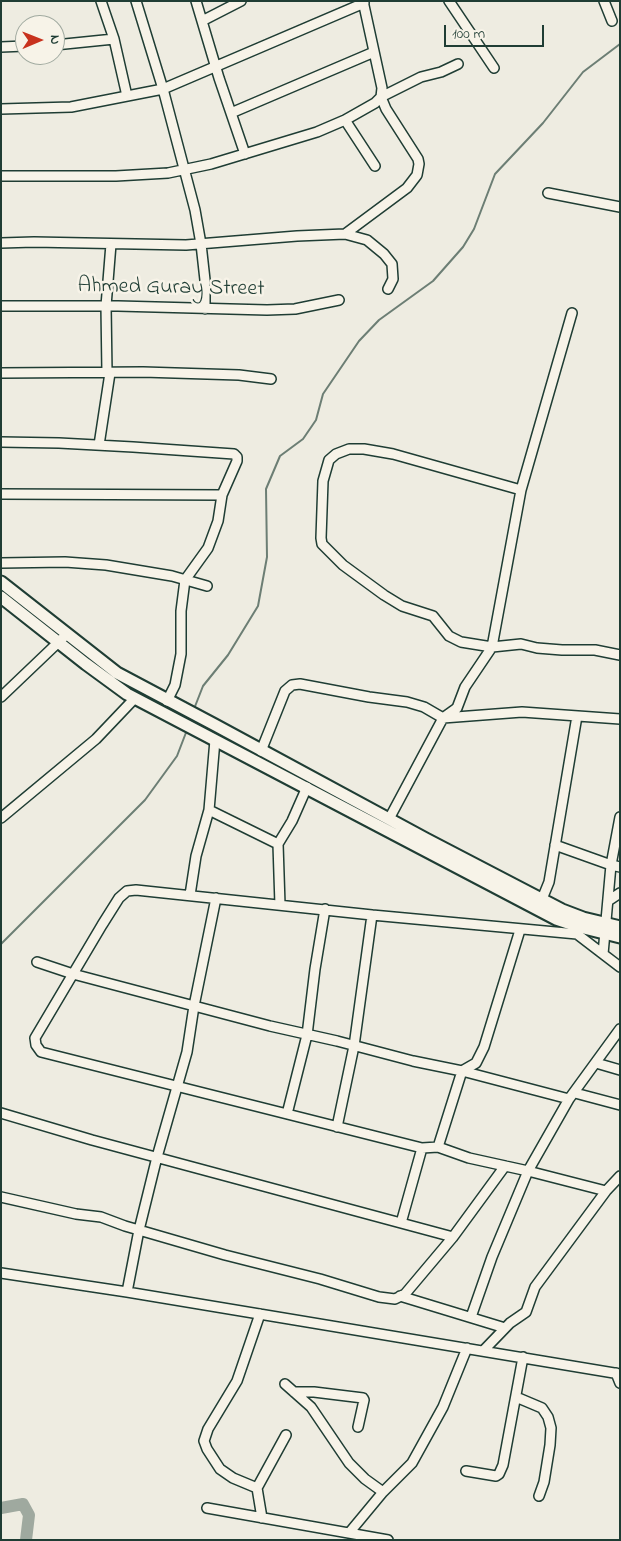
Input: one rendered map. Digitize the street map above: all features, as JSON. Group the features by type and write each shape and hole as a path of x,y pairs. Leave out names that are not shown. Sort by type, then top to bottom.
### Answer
{"main road":[{"path":"1,582 107,680 135,698 540,904 576,915 620,937"},
{"path":"1,597 117,673 540,904 556,919 605,929 620,927"}],"street":[{"path":"101,1 114,39 127,96"},
{"path":"136,1 185,170 201,244 205,280 204,309"},
{"path":"196,1 215,66 245,154"},
{"path":"202,21 241,1"},
{"path":"449,1 494,68"},
{"path":"604,1 612,21"},
{"path":"1,109 71,107 163,89 291,36 363,2 382,88 381,97 386,109 418,159 419,164 416,175 407,188 345,234"},
{"path":"65,44 114,39"},
{"path":"1,47 15,46"},
{"path":"231,113 374,52"},
{"path":"1,176 116,176 168,173 185,170 316,132 345,120 375,103 381,97 421,77 441,72 458,64"},
{"path":"345,120 375,166"},
{"path":"548,193 620,207"},
{"path":"1,243 201,244 345,234 367,240 384,254 392,264 393,279 388,289"},
{"path":"100,445 108,373 106,306 111,244"},
{"name":"Ahmed Guray Street","path":"1,306 106,306 268,310 295,309 339,300"},
{"path":"389,820 443,718 457,708 464,686 492,647 521,490 572,313"},
{"path":"1,373 239,375 271,379"},
{"path":"1,442 100,445 234,454 237,457 222,495 218,521 208,548 185,580 181,611 180,654 171,702"},
{"path":"521,490 403,456 349,448 336,454 329,460 323,480 321,538 326,550 343,566 384,596 402,606 433,616 450,636 461,642 492,647 521,644 537,648 594,650 620,655"},
{"path":"1,494 222,495"},
{"path":"1,563 65,562 106,565 207,586"},
{"path":"1,697 63,638"},
{"path":"261,751 285,691 292,685 300,684 407,702 443,718 522,712 620,719"},
{"path":"1,818 96,739 135,698"},
{"path":"540,904 548,882 577,716"},
{"path":"190,896 196,856 209,810 214,739"},
{"path":"280,905 278,844 292,821 307,787"},
{"path":"209,810 278,844"},
{"path":"603,954 608,900 616,866 620,817"},
{"path":"555,845 616,866"},
{"path":"577,934 520,930 136,890 127,892 119,898 35,1038 41,1052 422,1148 438,1147 469,1158 606,1191"},
{"path":"608,900 620,893"},
{"path":"127,1292 139,1230 157,1157 187,1052 194,1006 216,898"},
{"path":"287,1114 307,1035 325,909"},
{"path":"337,1127 354,1046 372,915"},
{"path":"556,919 620,967"},
{"path":"438,1147 452,1108 462,1071 476,1063 484,1047 520,930"},
{"path":"37,962 73,974 413,1062 620,1105"},
{"path":"471,1317 492,1257 528,1171 572,1096 620,1029"},
{"path":"596,1063 620,1070"},
{"path":"1,1113 453,1237"},
{"path":"401,1223 422,1148"},
{"path":"1,1197 76,1214 100,1217 139,1230 379,1297 395,1299 405,1294 453,1237 506,1166"},
{"path":"483,1351 504,1328 526,1312 535,1287 606,1191 620,1176"},
{"path":"1,1273 618,1373 620,1383"},
{"path":"400,1296 504,1328"},
{"path":"257,1488 233,1478 220,1469 204,1441 208,1429 237,1382 260,1314"},
{"path":"349,1533 383,1492 412,1463 443,1407 467,1348"},
{"path":"466,1471 496,1476 499,1474 503,1465 523,1357"},
{"path":"285,1384 311,1406 349,1463 365,1479 383,1492"},
{"path":"294,1392 314,1392 363,1398 358,1427"},
{"path":"516,1397 542,1408 548,1417 551,1428 544,1482 539,1496"},
{"path":"262,1518 257,1488 264,1479 286,1435"},
{"path":"207,1508 388,1540"}],"waterway":[{"path":"194,709 203,686 228,655 258,606 267,557 266,489 280,456 303,439 316,420 323,394 359,341 379,320 433,281 463,247 474,229 495,174 543,123 583,72 620,44"},
{"path":"1,944 145,800 177,756 187,730"},
{"path":"1,1508 23,1504 29,1515 26,1540"}]}
